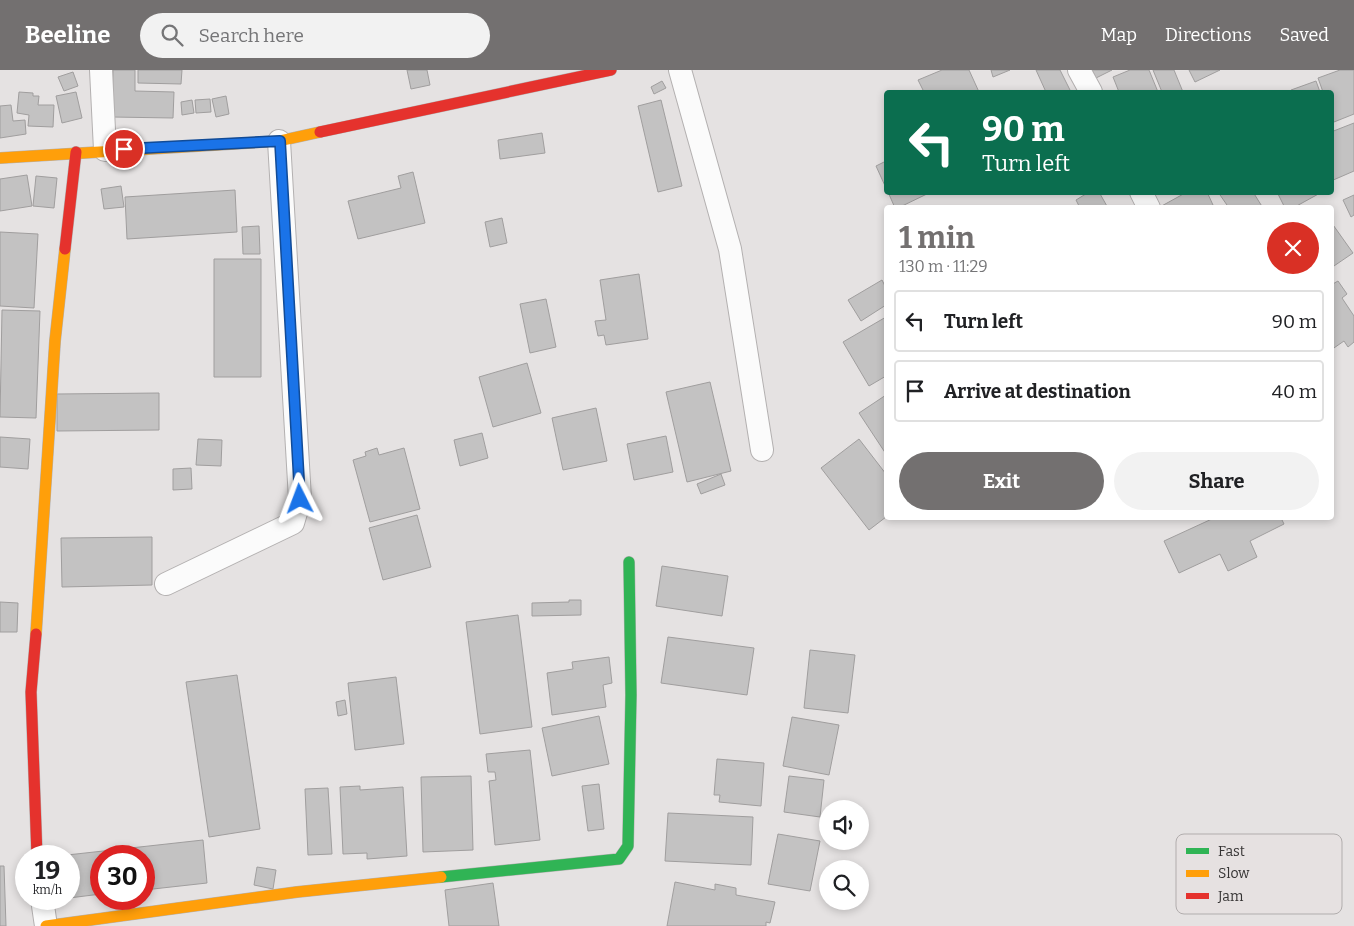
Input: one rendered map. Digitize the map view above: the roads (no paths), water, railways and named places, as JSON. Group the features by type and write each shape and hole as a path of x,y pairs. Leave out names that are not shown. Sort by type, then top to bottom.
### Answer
{"street":[{"path":"101,70 105,150"},
{"path":"0,158 105,150 280,141 538,78 611,70"},
{"path":"680,70 730,249 762,450"},
{"path":"1079,70 1090,90"},
{"path":"166,584 293,522 300,499 280,141"},
{"path":"37,845 30,692 47,487 55,341 76,152"},
{"path":"44,910 46,926 297,892 619,859 628,846 629,562"}]}
